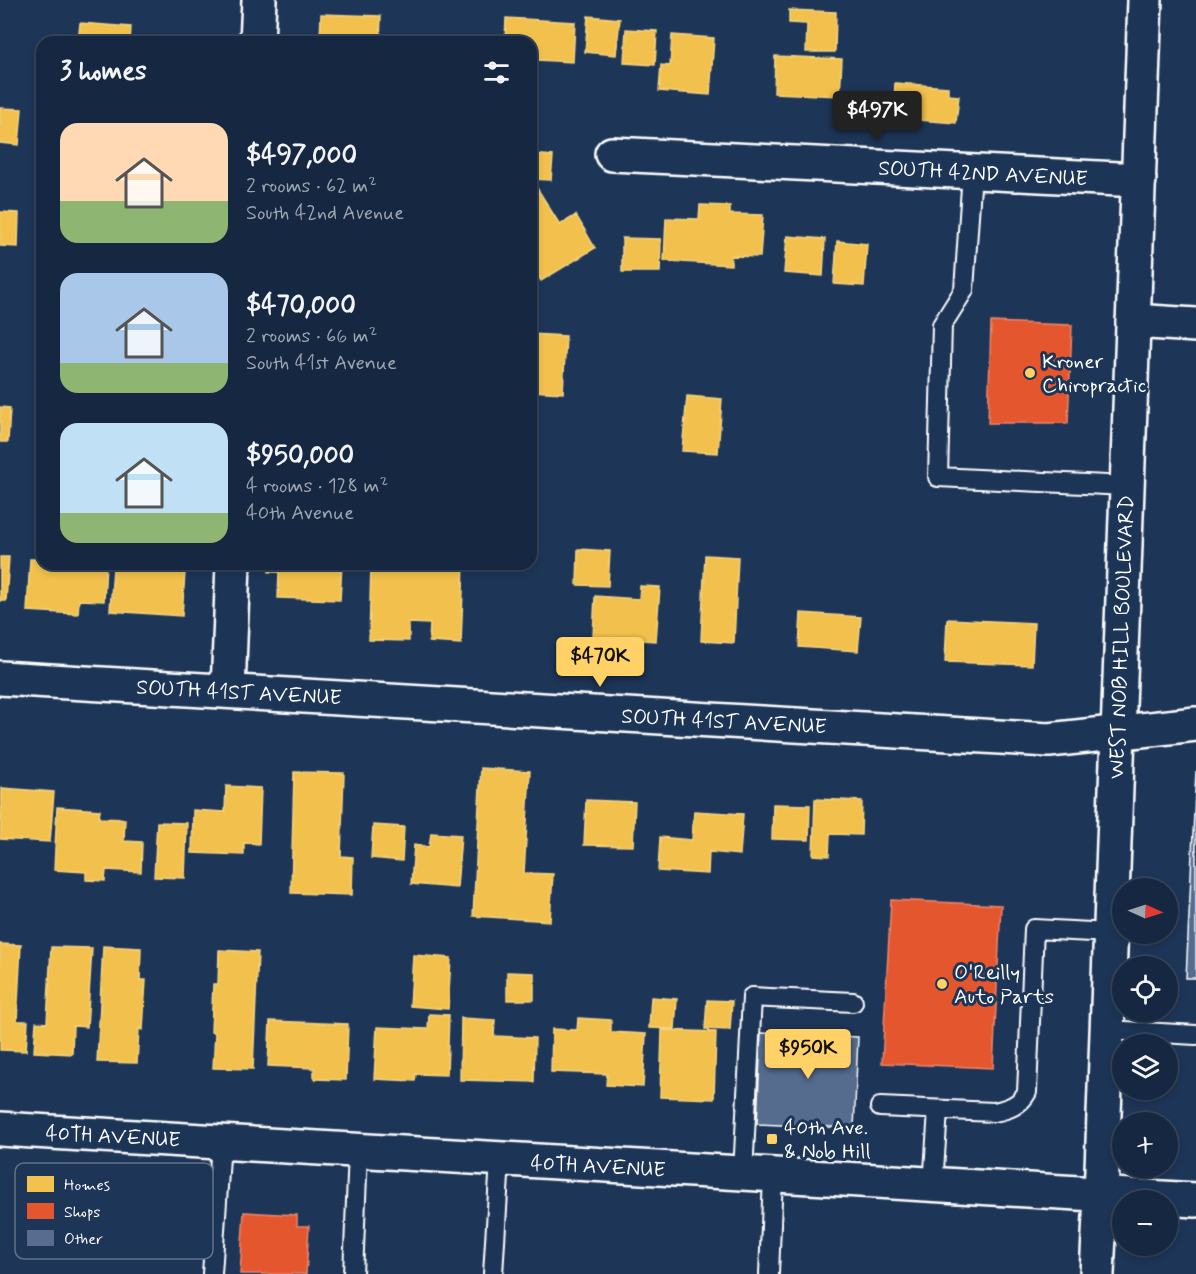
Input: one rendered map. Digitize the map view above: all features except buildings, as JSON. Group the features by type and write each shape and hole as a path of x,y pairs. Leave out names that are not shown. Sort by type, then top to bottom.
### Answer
{"main road":[{"path":"257,36 259,0"},
{"name":"WEST NOB HILL BOULEVARD","path":"1096,1274 1101,1196 1145,0"},
{"name":"SOUTH 42ND AVENUE","path":"612,154 1139,180"},
{"path":"1133,321 1196,325"},
{"path":"228,691 233,570"},
{"name":"SOUTH 41ST AVENUE","path":"0,678 1049,740 1196,724"},
{"name":"40TH AVENUE","path":"0,1129 1196,1200"}],"lane":[{"path":"972,172 964,290 942,325 938,477 1127,486"},
{"path":"880,1107 994,1112 1005,1110 1023,1100 1027,1092 1034,929 1110,933"},
{"path":"769,1274 758,1175 752,997 853,1002"},
{"path":"1107,1029 1196,1035"},
{"path":"933,1186 938,1110"},
{"path":"212,1274 221,1143"},
{"path":"353,1274 358,1151"},
{"path":"493,1274 500,1160"}],"place":[{"name":"Kroner Chiropractic","path":"1030,373"},
{"name":"O'Reilly Auto Parts","path":"942,984"},
{"name":"40th Ave. & Nob Hill","path":"772,1139"}]}
